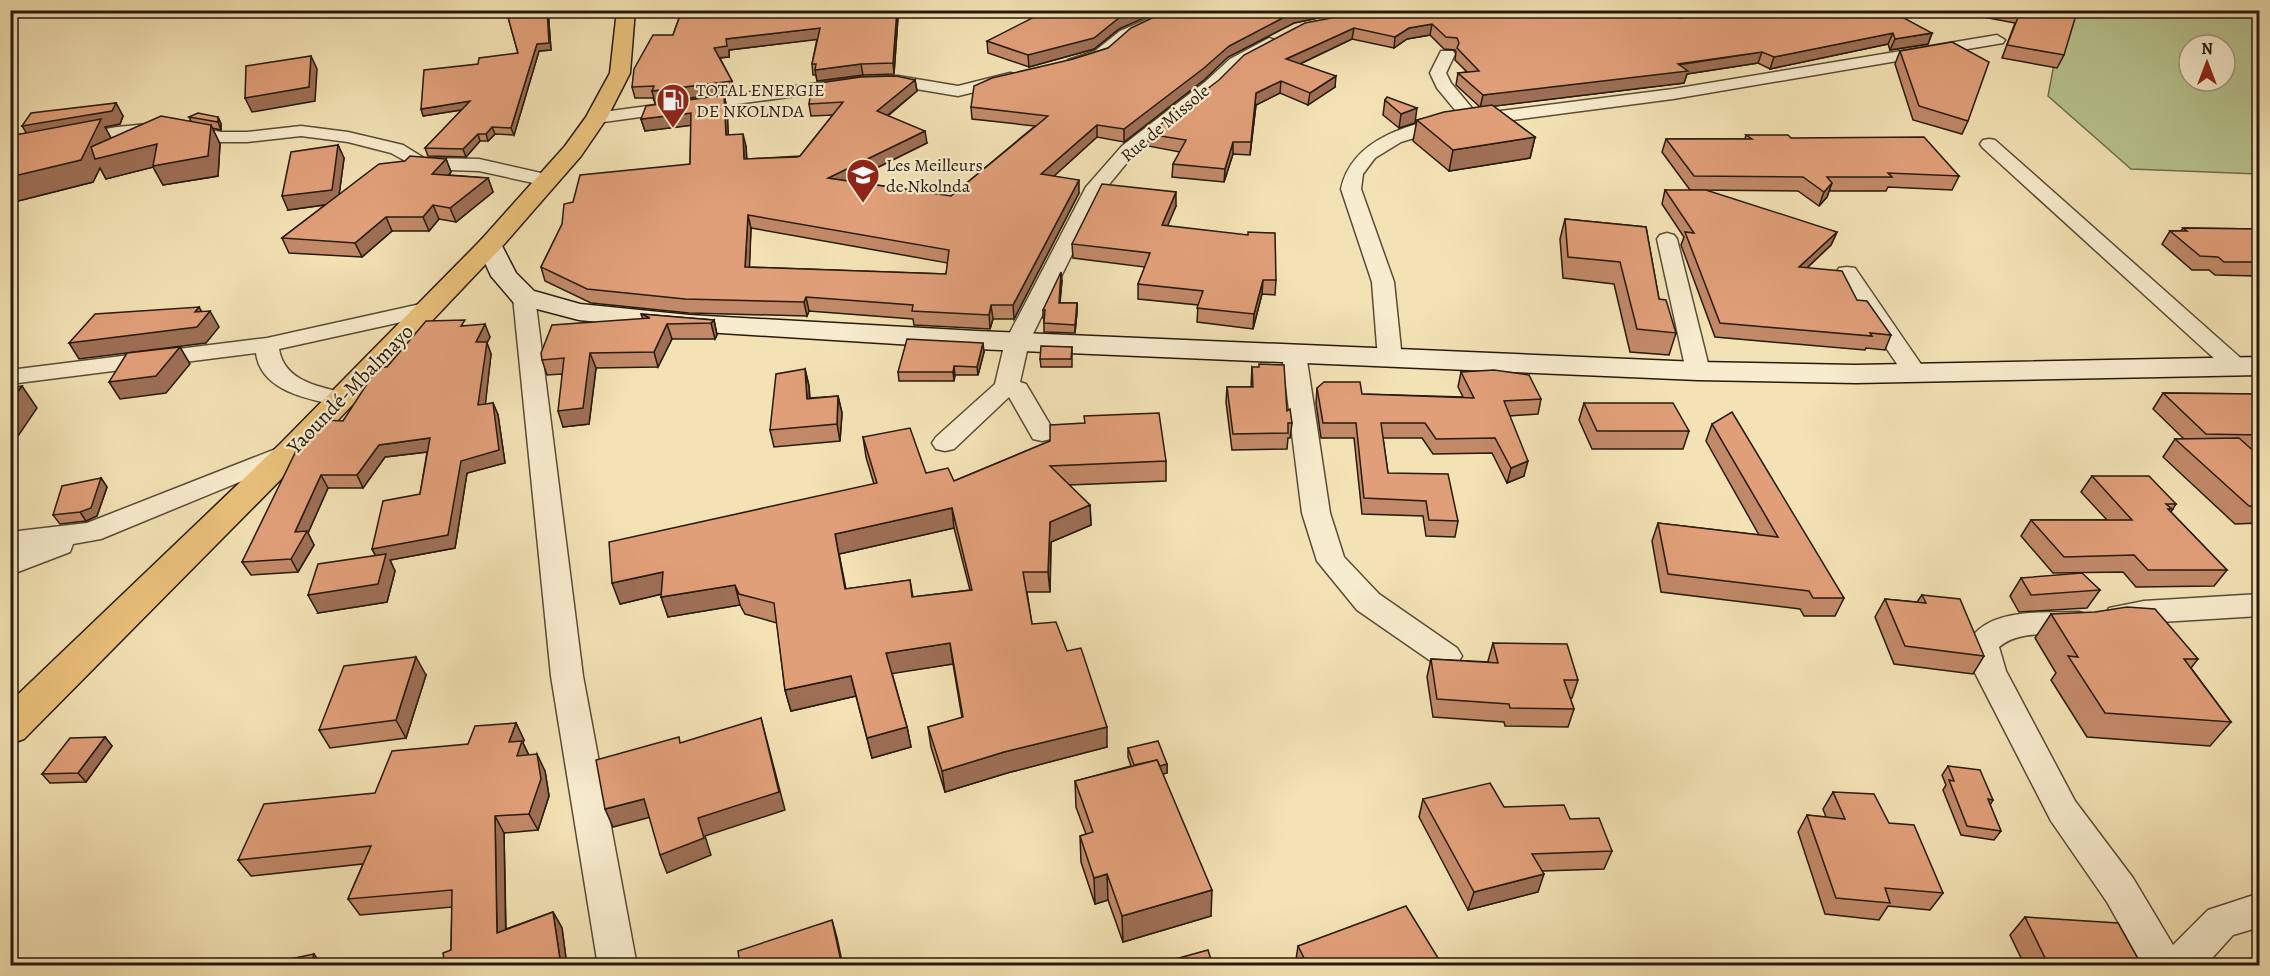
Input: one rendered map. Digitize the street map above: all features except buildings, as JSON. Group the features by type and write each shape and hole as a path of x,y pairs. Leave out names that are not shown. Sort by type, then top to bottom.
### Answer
{"highway":[{"name":"Yaoundé-Mbalmayo","path":"10,728 291,451 490,244 547,180 596,118 620,73 625,11"}],"street":[{"path":"1058,67 1101,54 1125,34 1183,10"},
{"name":"Rue de Missole","path":"1007,386 1017,342 1093,191 1128,150 1210,86 1236,62 1289,33"},
{"path":"1389,359 1383,282 1351,189 1354,174 1368,154 1395,138 1442,124 1672,94 1997,39"},
{"path":"1447,54 1438,72 1443,84 1472,120"},
{"path":"596,118 863,82 898,81 958,91 1030,74"},
{"path":"10,152 117,132 169,127 221,137 247,137 301,131 348,137 397,149 420,163 479,165 547,180"},
{"path":"1989,144 2248,366"},
{"path":"1667,239 1698,371"},
{"path":"490,244 504,276 524,297 579,312 689,323 1017,342 1698,371 1915,373 2248,366"},
{"path":"1847,273 1915,373"},
{"path":"524,297 567,676 618,966"},
{"path":"10,377 267,345 425,310"},
{"path":"267,345 271,366 278,377 298,387 340,399"},
{"path":"1294,354 1316,513 1331,561 1368,602 1446,656"},
{"path":"945,443 1007,386 1017,389 1042,433"},
{"path":"10,565 291,451"},
{"path":"10,542 91,532"},
{"path":"2164,966 2120,890 2063,811 1990,670 1983,643 1992,634 2014,627 2078,623 2144,612 2259,605"},
{"path":"2178,966 2221,922 2259,910"}],"green space":[{"path":"2064,11 2259,11 2259,174 2131,169 2048,96"}],"place":[{"name":"TOTAL ENERGIE DE NKOLNDA","path":"673,129"},
{"name":"Les Meilleurs de Nkolnda","path":"863,204"}]}
